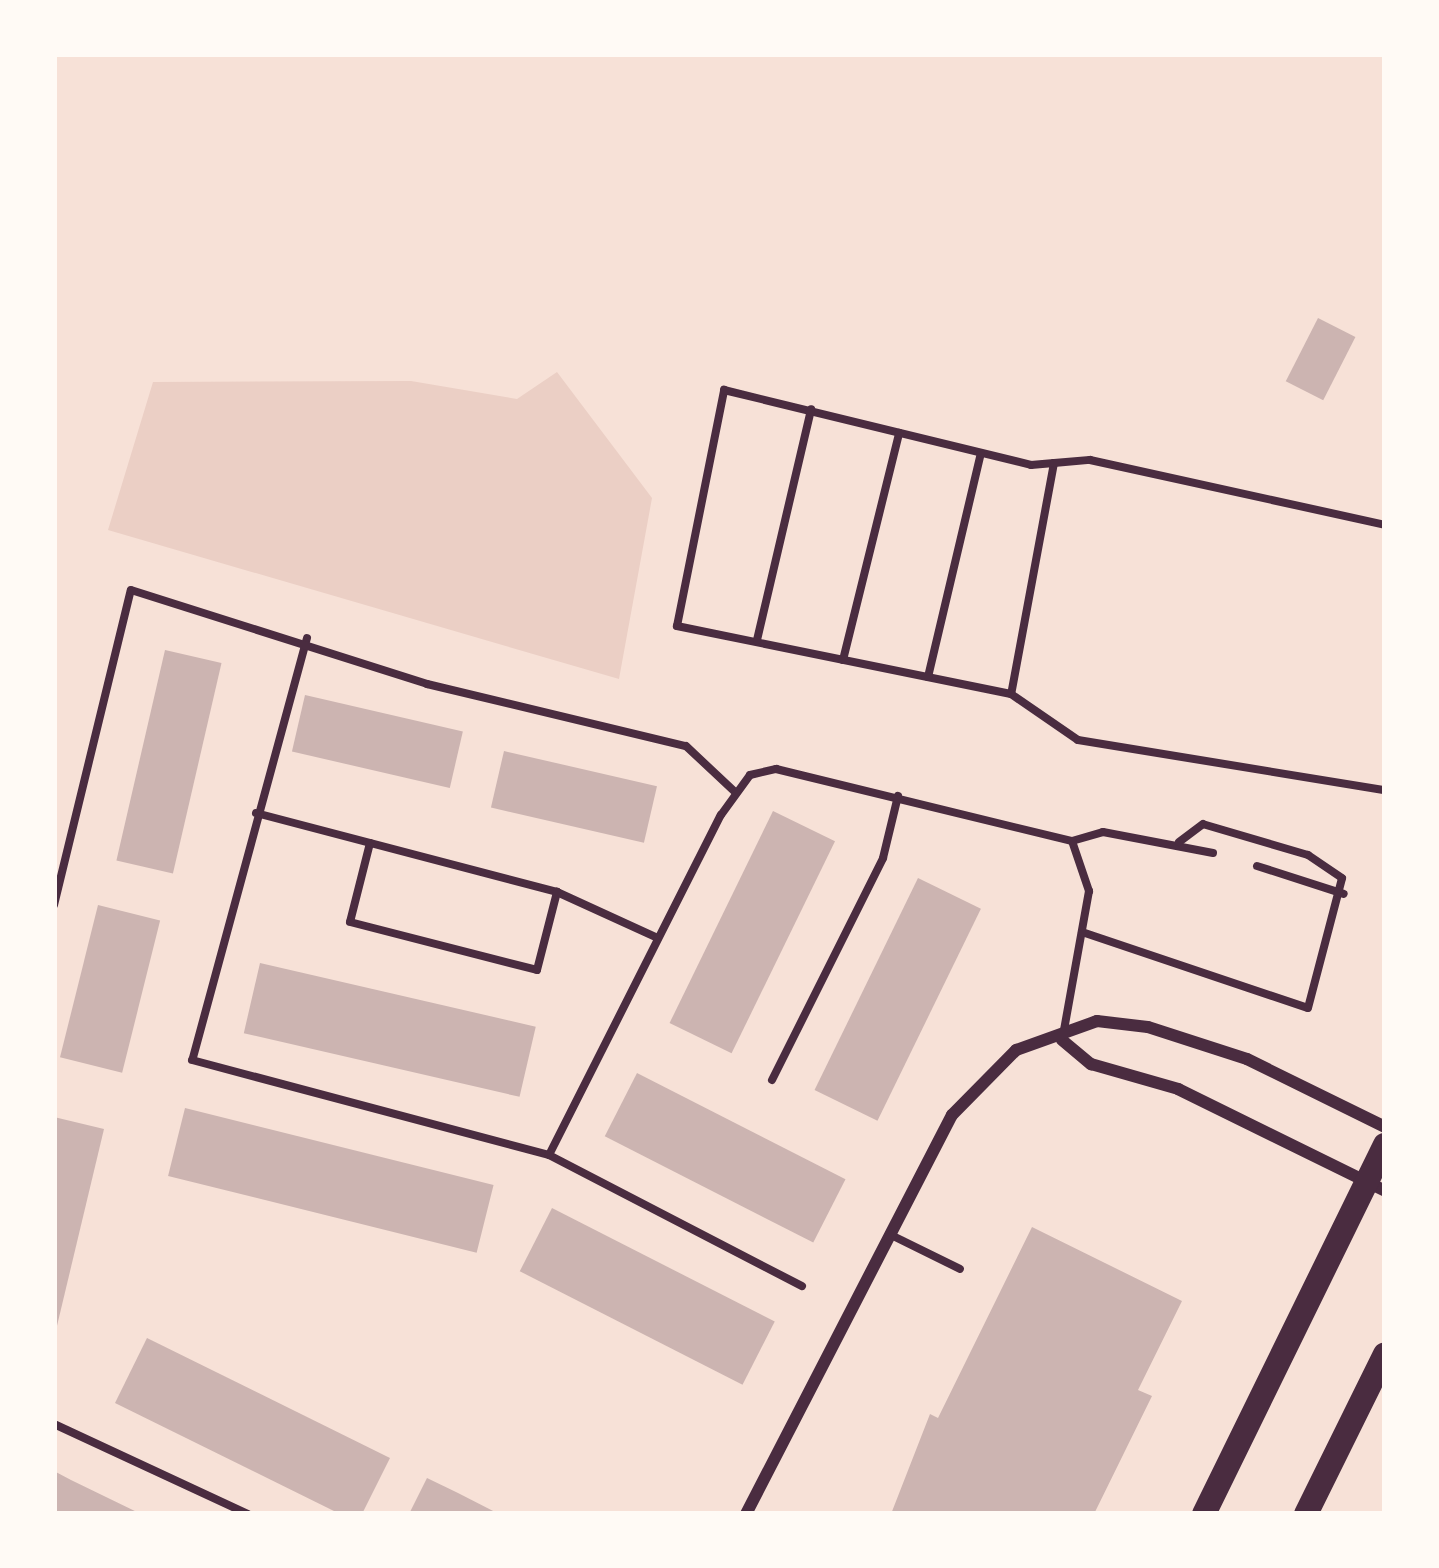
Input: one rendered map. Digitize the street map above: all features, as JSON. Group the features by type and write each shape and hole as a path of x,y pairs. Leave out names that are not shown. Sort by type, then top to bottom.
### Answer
{"main road":[{"path":"1204,1514 1376,1187 1385,1145"},
{"path":"1306,1514 1385,1354"}],"street":[{"path":"746,1514 888,1233 987,1074 1016,1050 1062,1040 1097,1021 1196,1039 1385,1127"},
{"path":"1062,1040 1091,1064 1178,1089 1376,1187"}],"lane":[{"path":"1385,525 1090,460 1054,463 981,453 724,390 677,626 1011,694 1032,719 1078,740 1385,790"},
{"path":"758,640 811,410"},
{"path":"843,660 898,433"},
{"path":"928,677 981,453"},
{"path":"1011,694 1054,463"},
{"path":"54,905 131,590 307,638 427,684 686,746 734,791"},
{"path":"307,638 192,1060 549,1155 802,1286"},
{"path":"549,1155 734,791 776,769 1072,841 1102,832 1179,842 1213,854"},
{"path":"772,1080 883,858 898,796"},
{"path":"256,813 557,892 658,938"},
{"path":"1082,932 1309,1008 1345,894 1333,868 1283,846 1203,824 1179,842"},
{"path":"1062,1040 1089,891 1072,841"},
{"path":"370,843 350,922 537,970 557,892"},
{"path":"1257,866 1345,894"},
{"path":"888,1233 960,1269"},
{"path":"54,1424 248,1514"}],"shaded area":[{"path":"557,372 652,498 619,679 108,530 153,382 411,381 517,399"}],"building":[{"path":"1318,318 1355,337 1323,400 1286,381"},
{"path":"165,650 222,663 173,874 116,860"},
{"path":"305,695 463,731 450,788 292,752"},
{"path":"504,751 657,786 644,843 491,808"},
{"path":"773,811 835,841 732,1053 670,1023"},
{"path":"918,878 981,909 877,1121 815,1090"},
{"path":"98,905 160,920 122,1073 60,1057"},
{"path":"260,963 536,1027 520,1097 244,1033"},
{"path":"637,1073 845,1179 813,1242 605,1136"},
{"path":"185,1108 494,1185 477,1253 168,1176"},
{"path":"54,1117 104,1129 56,1330 54,1330"},
{"path":"552,1208 775,1321 743,1385 520,1271"},
{"path":"1032,1227 1182,1301 1138,1390 1152,1396 1094,1514 891,1514 930,1414 938,1418"},
{"path":"147,1338 390,1458 362,1514 340,1514 115,1403"},
{"path":"54,1471 71,1480 141,1514 54,1514"},
{"path":"427,1478 458,1493 499,1514 409,1514"}]}
